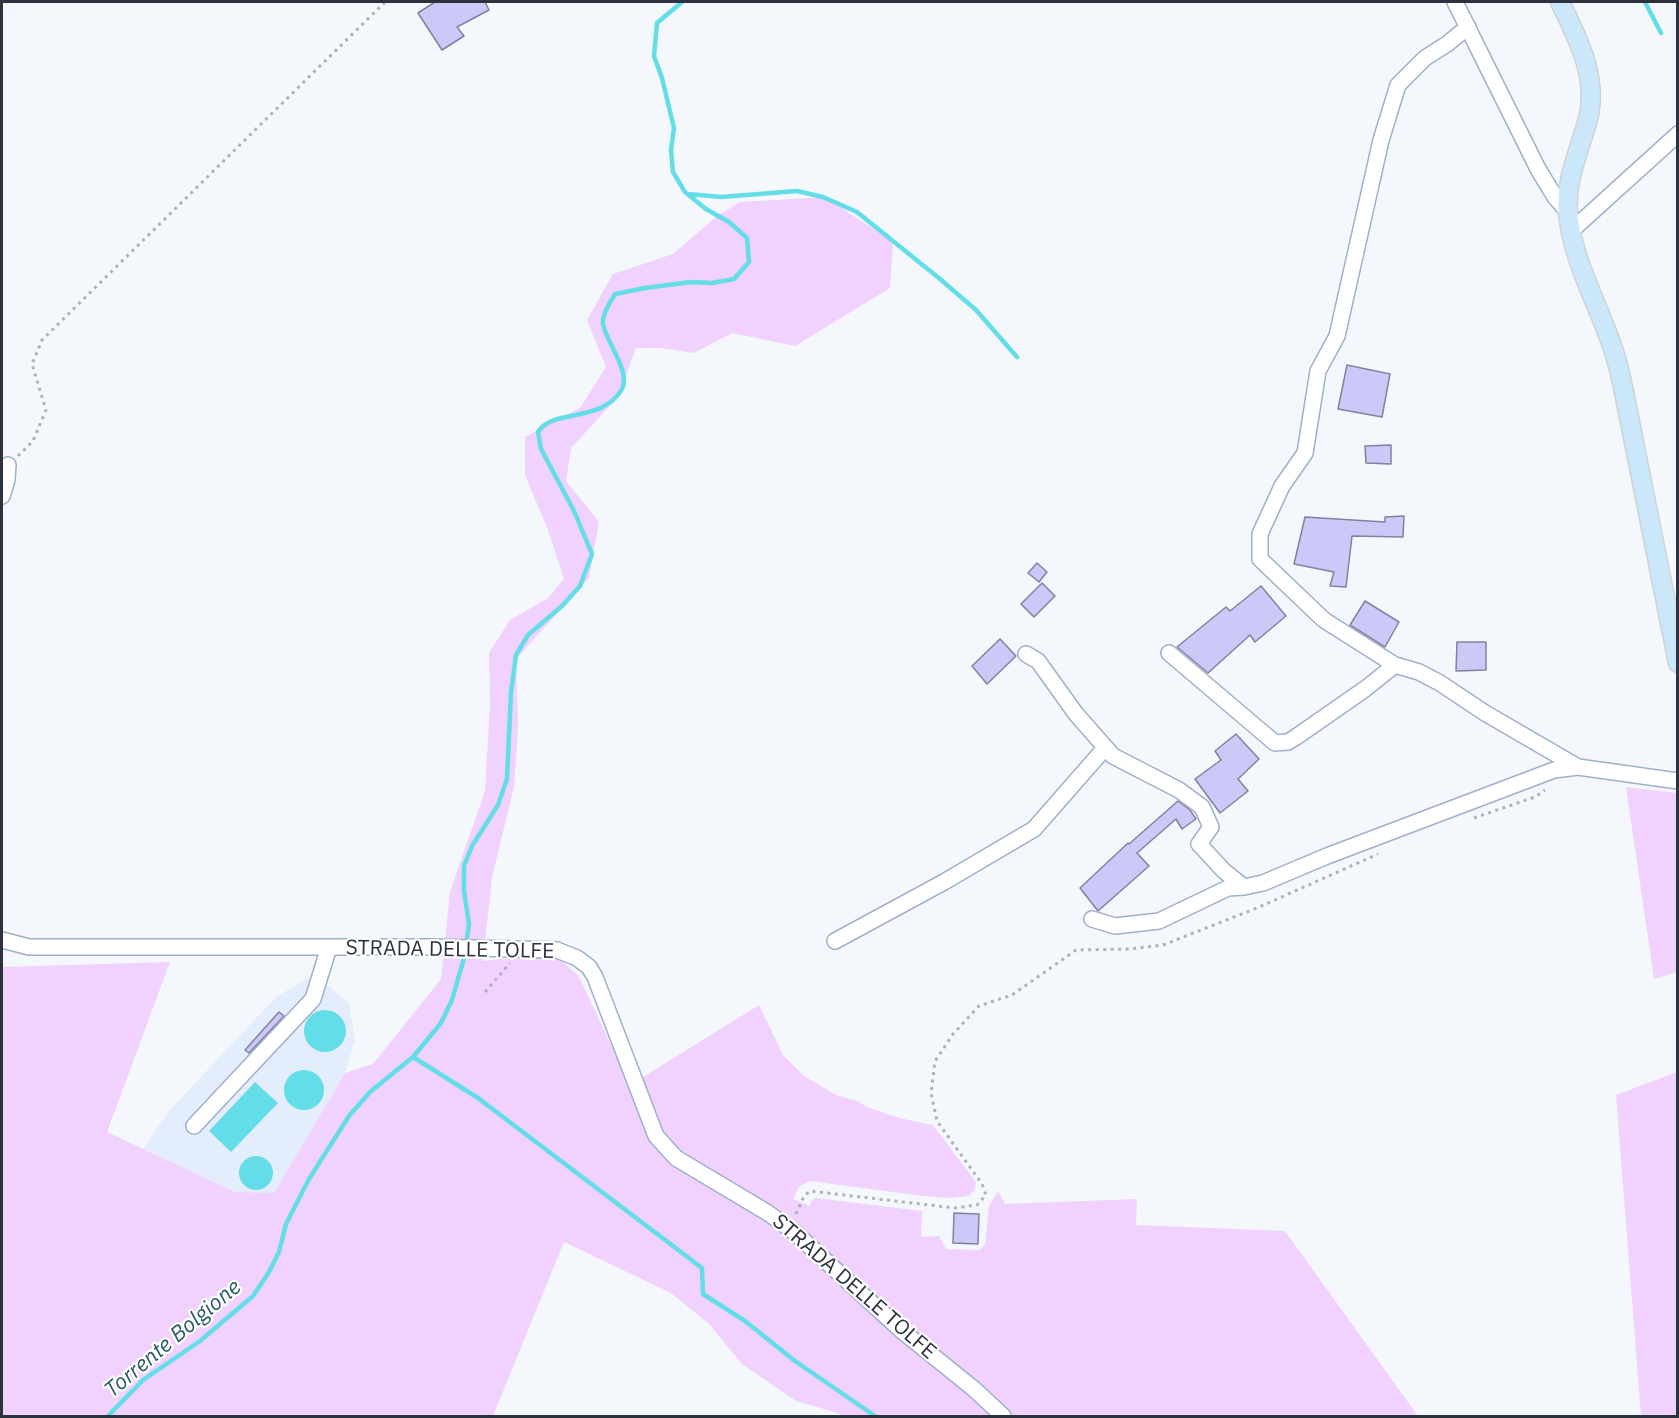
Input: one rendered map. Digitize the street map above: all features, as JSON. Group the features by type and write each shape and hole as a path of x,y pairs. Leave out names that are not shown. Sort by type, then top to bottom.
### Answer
{"main road":[{"path":"1560,2 1583,49 1590,97 1588,118 1569,185 1568,212 1571,231 1581,266 1611,342 1623,387 1677,663"}],"street":[{"path":"1455,2 1538,169 1555,197 1568,212"},
{"path":"1468,27 1425,58 1398,85 1382,140 1337,336 1318,371 1305,453 1282,486 1260,534 1260,559 1324,620 1395,665 1419,672 1440,683 1485,713 1578,767"},
{"path":"1571,231 1677,134"},
{"path":"2,496 7,480 8,465"},
{"path":"1169,653 1275,743 1284,743 1296,737 1395,665"},
{"path":"1026,654 1038,661 1076,714 1113,756 1179,790 1202,807 1211,827 1199,844 1224,871 1244,887"},
{"path":"835,941 944,882 1034,829 1105,748"},
{"path":"1092,919 1115,926 1159,921 1228,888 1263,883 1327,856 1554,770 1578,767 1677,781"},
{"name":"STRADA DELLE TOLFE","path":"2,940 29,947 557,950 577,958 589,967 596,977 657,1136 676,1158 768,1213 793,1231 902,1331 974,1389 1002,1416"},
{"path":"194,1126 314,999 329,947"}],"path":[{"path":"8,465 33,441 46,410 32,364 42,340 385,2"},
{"path":"1473,818 1535,797 1551,786"},
{"path":"793,1231 794,1218 804,1196 810,1191 955,1208 977,1205 982,1202 986,1195 982,1184 937,1121 931,1093 935,1061 953,1034 979,1006 1012,994 1076,950 1163,945 1257,908 1380,853"},
{"path":"485,992 519,949"}],"shaded area":[{"path":"825,197 893,242 890,288 795,346 732,333 694,353 661,348 636,348 618,397 571,448 566,481 599,522 589,578 516,659 518,728 514,787 492,877 483,961 546,954 560,960 578,975 630,1085 759,1005 783,1055 804,1076 836,1095 857,1101 867,1107 899,1118 933,1125 976,1182 975,1189 969,1196 952,1198 810,1181 799,1187 793,1199 810,1206 811,1201 816,1198 922,1211 921,1237 939,1236 946,1249 980,1250 985,1244 989,1206 998,1191 1005,1204 1137,1199 1136,1225 1285,1231 1418,1416 842,1416 796,1401 742,1364 709,1324 671,1293 564,1242 493,1416 2,1416 2,967 170,962 107,1132 235,1192 274,1193 345,1073 373,1064 441,979 450,892 485,791 490,705 489,653 510,620 548,598 564,579 548,530 525,475 525,437 580,408 606,367 587,320 613,274 673,254 716,217 740,202"},
{"path":"1626,787 1677,793 1677,972 1654,979"},
{"path":"313,975 349,1002 355,1040 345,1073 274,1194 235,1192 143,1149 168,1112 276,997"},
{"path":"1677,1072 1677,1416 1641,1416 1616,1095"}],"water":[{"path":"325,1010 340,1016 346,1031 340,1046 325,1052 310,1046 304,1031 310,1016"},
{"path":"304,1070 312,1071 318,1076 323,1082 323,1098 318,1104 312,1109 304,1110 296,1109 290,1104 285,1098 284,1090 285,1082 290,1076 296,1071"},
{"path":"255,1082 278,1103 231,1152 209,1131"},
{"path":"256,1156 268,1161 273,1173 268,1185 256,1190 244,1185 239,1173 244,1161"}],"building":[{"path":"435,2 485,2 489,10 457,27 464,36 442,50 418,13"},
{"path":"1347,365 1390,374 1382,417 1338,409"},
{"path":"1391,445 1391,464 1366,463 1365,446"},
{"path":"1404,516 1403,537 1352,536 1346,587 1330,586 1334,572 1294,564 1305,517 1385,522 1385,517"},
{"path":"1037,563 1047,572 1039,582 1028,573"},
{"path":"1042,583 1055,596 1034,617 1021,604"},
{"path":"1261,586 1286,616 1255,642 1250,635 1208,673 1177,647 1226,607 1230,611"},
{"path":"1365,601 1399,622 1385,647 1350,625"},
{"path":"1000,639 1016,656 987,684 972,666"},
{"path":"1457,642 1486,642 1486,670 1456,671"},
{"path":"1236,734 1259,759 1238,779 1248,791 1220,813 1195,779 1221,760 1215,751"},
{"path":"1178,801 1190,810 1196,819 1182,829 1176,819 1137,853 1149,866 1098,911 1080,888"},
{"path":"279,1012 284,1016 249,1053 245,1050"},
{"path":"954,1213 979,1214 978,1244 953,1243"}],"waterway":[{"name":"Torrente Bolgione","path":"108,1416 143,1380 200,1341 253,1296 279,1252 286,1224 309,1179 349,1116 370,1092 413,1057 441,1023 452,1000 464,958 469,924 464,891 464,866 472,846 498,805 507,779 511,693 516,655 528,635 562,606 580,586 592,554 574,511 541,449 538,432 554,420 602,407 613,400 622,389 624,382 621,365 603,324 605,312 615,294 691,282 712,283 734,279 749,262 747,238 729,222 706,209 685,192 673,172 671,150 674,128 662,78 654,56 657,23 682,2"},
{"path":"1645,2 1661,33"},
{"path":"688,194 721,197 797,191 823,197 857,212 976,310 1017,357"},
{"path":"413,1057 478,1098 702,1268 703,1294 745,1321 795,1361 875,1416"}]}
